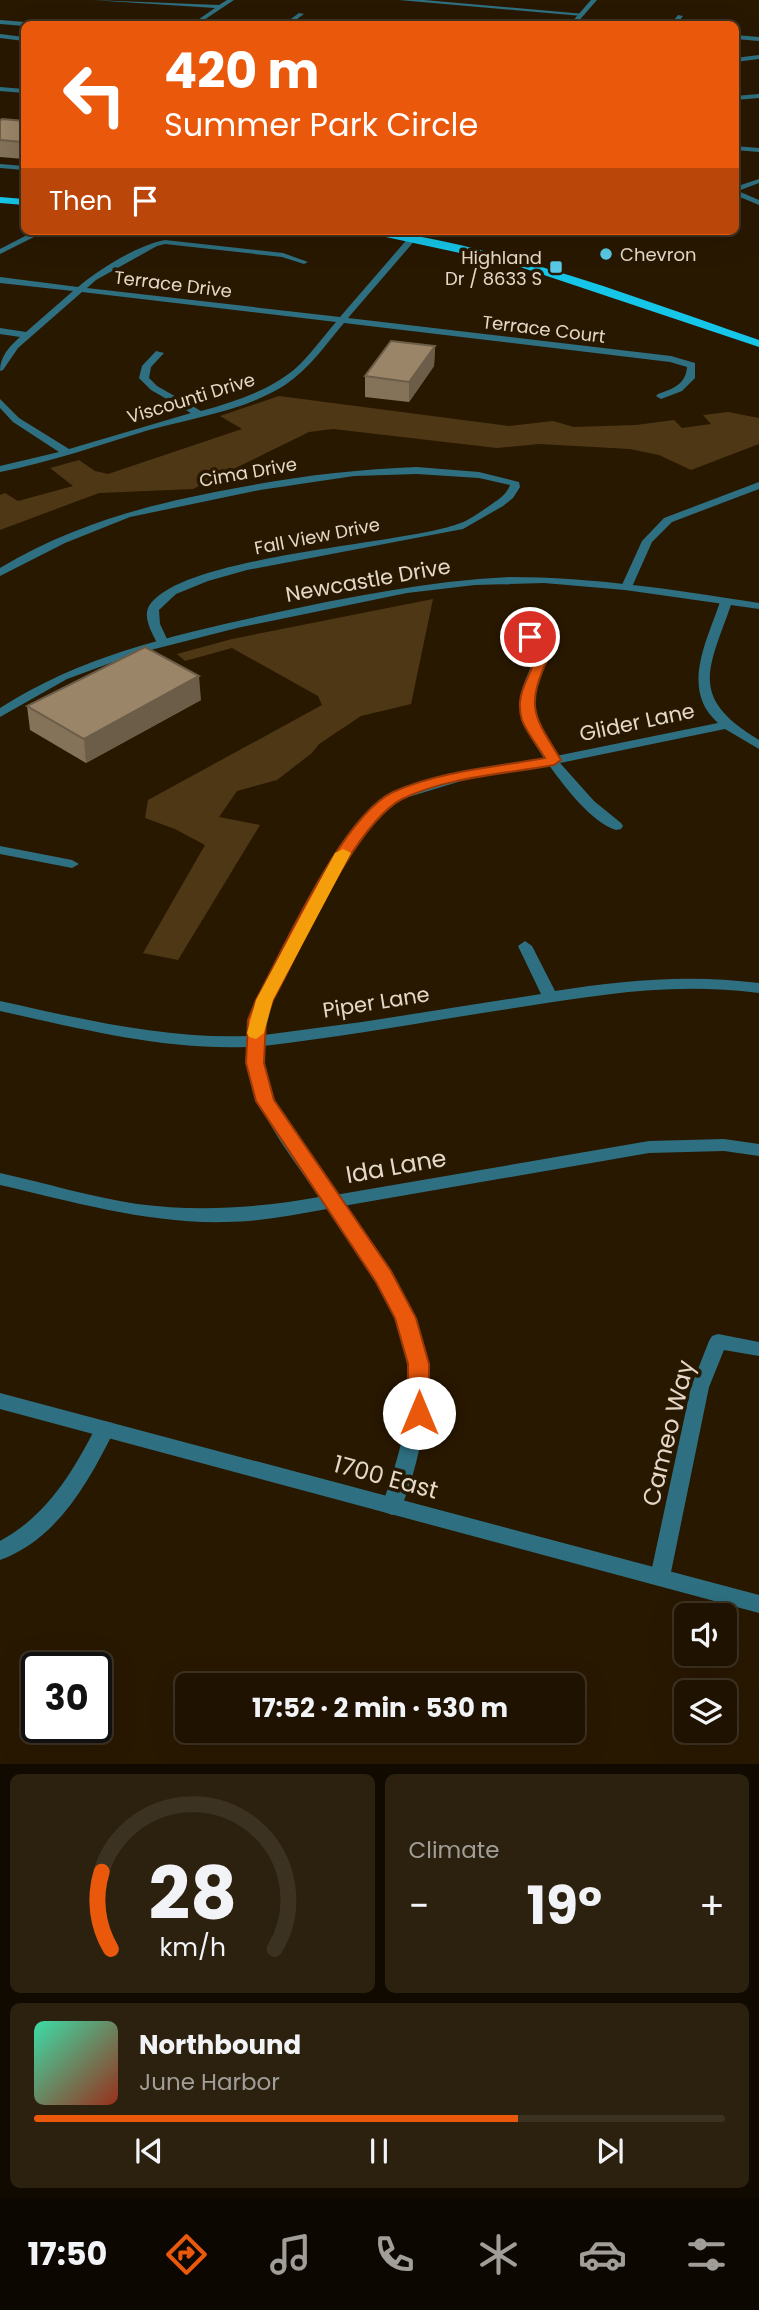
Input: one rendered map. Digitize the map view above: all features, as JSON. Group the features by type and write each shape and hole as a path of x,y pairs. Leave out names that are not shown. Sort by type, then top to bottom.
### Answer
{"main road":[{"path":"0,200 21,202"},
{"path":"420,235 533,265 759,344"}],"street":[{"path":"95,0 220,7"},
{"path":"199,21 231,0"},
{"path":"404,0 582,14"},
{"path":"576,21 594,0"},
{"path":"291,21 301,14"},
{"path":"676,21 680,16"},
{"path":"0,22 21,24"},
{"path":"0,36 21,38"},
{"path":"739,37 759,39"},
{"path":"739,60 759,57"},
{"path":"0,89 21,91"},
{"path":"739,98 759,96"},
{"path":"756,150 759,138"},
{"path":"0,166 21,168"},
{"path":"739,189 759,181"},
{"path":"739,193 759,203"},
{"name":"Viscounti Drive","path":"0,470 201,415 261,395 290,378 415,235"},
{"path":"0,252 34,236"},
{"path":"0,368 27,335 80,289 109,268 155,244 165,242 283,255 304,262"},
{"name":"Terrace Drive","path":"0,279 342,320"},
{"name":"Terrace Court","path":"342,320 671,359 692,365 692,374 684,386 661,397"},
{"path":"0,331 27,335"},
{"path":"159,353 147,366 144,378 154,388 201,415"},
{"path":"0,402 16,419 68,453"},
{"name":"Cima Drive","path":"0,573 60,539 126,515 279,483 416,471 467,473 503,479 515,484"},
{"name":"Fall View Drive","path":"162,642 153,613 156,604 164,596 186,584 209,576 353,546 454,529 480,517 499,503 514,491 515,484"},
{"path":"628,587 647,541 662,525 687,512 758,486"},
{"name":"Newcastle Drive","path":"0,713 56,681 108,658 162,642 386,593 443,584 543,580 628,587 759,607"},
{"path":"726,602 702,682 705,697 713,713 726,725 759,745"},
{"path":"530,637 538,646 541,658 530,683 527,701 529,720 554,760 588,805 616,826"},
{"name":"Glider Lane","path":"392,1506 407,1463 419,1413 418,1364 405,1318 383,1277 265,1101 258,1082 255,1041 257,1020 348,844 377,810 397,796 444,780 726,725"},
{"path":"0,850 72,864"},
{"path":"525,946 550,997"},
{"name":"Piper Lane","path":"0,1006 166,1039 255,1041 666,981 719,982 759,988"},
{"name":"Ida Lane","path":"0,1179 136,1210 225,1216 332,1202 649,1147 724,1145 759,1150"},
{"name":"Cameo Way","path":"660,1577 700,1387 718,1341 759,1349"},
{"name":"1700 East","path":"0,1401 759,1604"},
{"path":"0,1551 37,1529 59,1507 78,1481 105,1429"}],"shaded area":[{"path":"279,396 509,426 553,421 574,427 636,425 674,420 682,428 711,424 703,415 728,412 759,418 759,444 691,470 659,455 630,449 539,444 497,448 333,429 309,432 193,489 99,493 0,530 0,495 5,493 18,501 73,486 50,468 79,460 95,471 108,474 242,429 220,416"},
{"path":"433,599 411,704 361,716 319,744 312,753 277,780 237,791 219,817 260,825 178,960 143,953 205,845 175,829 145,818 148,800 322,705 318,696 232,648 185,661 177,654 232,639"}],"building":[{"path":"0,121 21,121 21,142 0,140"},
{"path":"391,341 435,346 409,382 365,376"},
{"path":"145,647 199,676 84,739 27,706"}],"slow traffic":[{"path":"256,1033 257,1020 265,1000 343,853"}],"place":[{"name":"Chevron","path":"606,254"},
{"name":"Highland Dr / 8633 S","path":"556,267"}],"route":[{"path":"419,1413 418,1364 405,1318 383,1277 265,1101 255,1063 257,1020 348,844 360,826 377,810 397,796 444,780 554,760 538,739 529,720 527,701 530,683 541,658 538,646 530,637"}]}
